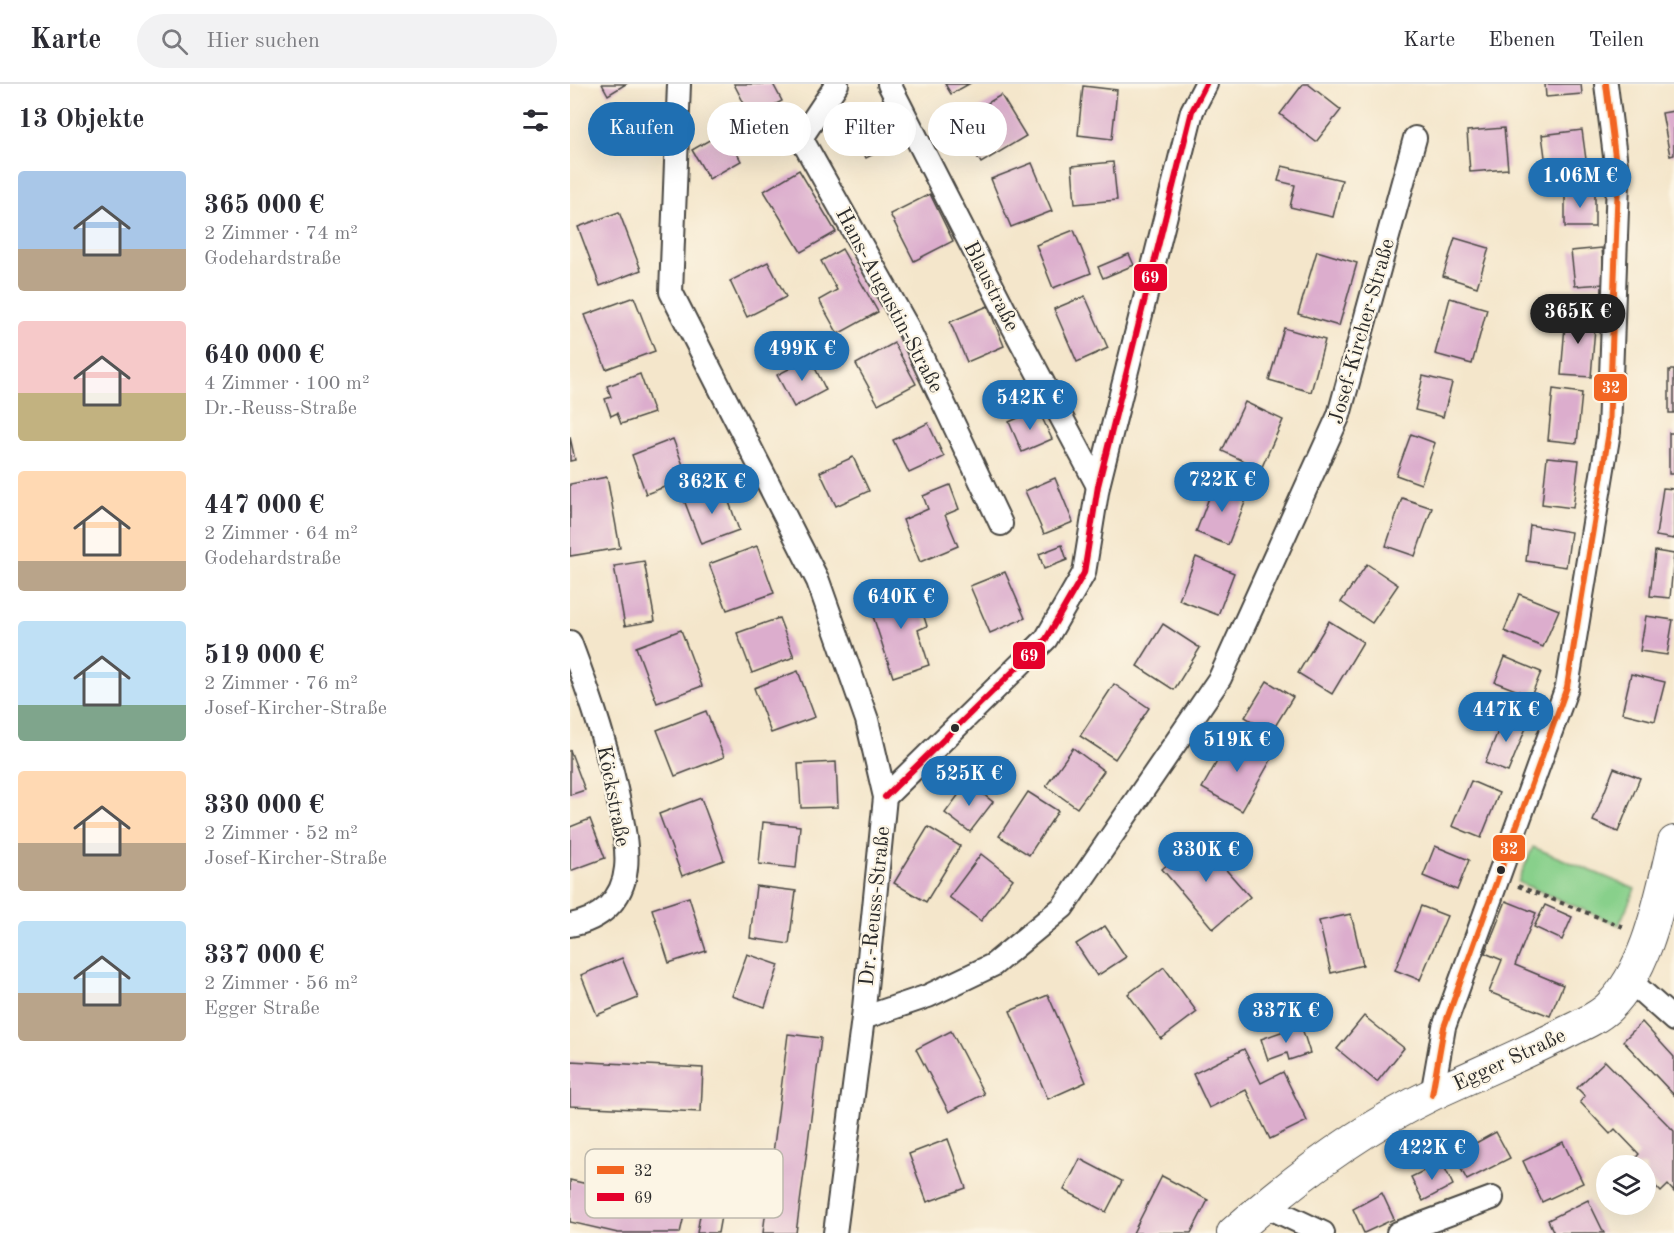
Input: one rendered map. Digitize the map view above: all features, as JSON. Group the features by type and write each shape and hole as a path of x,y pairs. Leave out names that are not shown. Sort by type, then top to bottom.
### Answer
{"street":[{"name":"Dr.-Reuss-Straße","path":"679,84 671,292 818,581 867,720 885,797 863,1018 835,1233"},
{"name":"Hans-Augustin-Straße","path":"837,84 801,138 908,328 1001,524"},
{"name":"Blaustraße","path":"889,84 1098,486"},
{"path":"885,797 1046,639 1084,573 1098,486 1192,111 1206,84"},
{"path":"1432,1095 1444,1027 1567,687 1609,432 1618,181 1606,84"},
{"name":"Josef-Kircher-Straße","path":"863,1018 928,996 993,965 1063,907 1220,678 1339,416 1415,138"},
{"name":"Köckstraße","path":"570,642 603,735 615,783 623,826 626,868 616,899 603,913 590,920 570,925"},
{"name":"Egger Straße","path":"1233,1233 1264,1205 1374,1125 1590,1020 1608,1008 1629,980 1650,938 1674,842"},
{"path":"1629,980 1674,1020"},
{"path":"1398,1233 1492,1198"},
{"path":"1264,1205 1323,1233"}],"path":[{"path":"1498,878 1650,938"}],"green space":[{"path":"1533,847 1635,889 1619,925 1518,882"}],"building":[{"path":"602,84 626,84 608,95"},
{"path":"734,84 773,84 782,101 780,102 743,102"},
{"path":"945,84 969,84 951,94"},
{"path":"1303,84 1308,84 1341,110 1316,142 1280,114"},
{"path":"1545,84 1581,84 1582,94 1546,97"},
{"path":"1083,86 1117,90 1112,139 1078,135"},
{"path":"1001,95 1005,102 989,102"},
{"path":"1007,105 1026,136 1007,147"},
{"path":"1674,111 1674,155 1670,156 1662,113"},
{"path":"1504,128 1508,169 1470,172 1467,131"},
{"path":"1582,130 1587,167 1547,172 1542,135"},
{"path":"707,141 707,156 738,156 741,161 709,179 695,155 695,148"},
{"path":"977,156 993,156 981,163"},
{"path":"1113,162 1117,200 1075,204 1072,166"},
{"path":"1032,163 1052,211 1011,227 991,179"},
{"path":"1282,166 1342,180 1333,217 1290,207 1295,185 1278,181"},
{"path":"799,170 836,232 801,252 764,191"},
{"path":"1565,192 1595,192 1595,227 1565,227"},
{"path":"930,194 953,241 914,261 890,214"},
{"path":"619,212 641,270 600,286 578,227"},
{"path":"1074,230 1091,273 1053,288 1036,245"},
{"path":"1455,238 1489,248 1477,287 1443,276"},
{"path":"1602,248 1605,284 1575,286 1571,251"},
{"path":"842,249 878,312 838,334 819,300 837,290 821,261"},
{"path":"1317,251 1357,263 1339,326 1298,314"},
{"path":"1129,254 1134,265 1103,278 1098,267"},
{"path":"768,262 786,297 747,317 730,281"},
{"path":"1085,296 1108,348 1077,362 1054,309"},
{"path":"634,297 655,351 606,369 585,315"},
{"path":"1450,298 1487,309 1472,364 1435,354"},
{"path":"988,306 1004,346 967,362 950,322"},
{"path":"1566,313 1596,315 1591,377 1561,375"},
{"path":"1284,328 1325,340 1311,392 1269,380"},
{"path":"894,343 916,384 878,404 856,364"},
{"path":"810,358 826,390 794,407 777,375"},
{"path":"1669,370 1674,370 1674,413 1669,413"},
{"path":"640,374 654,413 621,424 617,413 611,416 605,399 611,397 607,386"},
{"path":"1423,376 1452,383 1443,417 1415,410"},
{"path":"1553,389 1582,393 1577,443 1548,440"},
{"path":"1245,402 1283,420 1261,469 1222,451"},
{"path":"1038,409 1052,439 1022,452 1009,422"},
{"path":"928,423 944,457 909,473 893,440"},
{"path":"1669,433 1674,433 1674,474 1669,474"},
{"path":"1411,434 1435,443 1421,484 1396,475"},
{"path":"570,437 575,460 570,461"},
{"path":"673,439 688,478 646,494 632,455"},
{"path":"853,457 869,491 836,506 820,472"},
{"path":"1547,457 1579,460 1573,508 1542,504"},
{"path":"607,477 620,548 570,556 570,484"},
{"path":"1055,478 1073,522 1044,534 1025,491"},
{"path":"1215,482 1248,495 1228,545 1196,532"},
{"path":"723,485 739,530 701,544 684,500"},
{"path":"950,485 959,509 945,515 958,546 920,562 903,520 928,509 923,496"},
{"path":"1663,488 1674,489 1674,539 1656,536"},
{"path":"1402,498 1432,508 1415,556 1386,546"},
{"path":"1530,525 1571,532 1566,567 1526,561"},
{"path":"1062,545 1067,560 1044,569 1039,554"},
{"path":"757,546 774,593 727,610 709,564"},
{"path":"1655,551 1674,554 1670,598 1650,596"},
{"path":"1196,557 1234,573 1218,615 1179,600"},
{"path":"644,561 655,621 625,626 614,566"},
{"path":"1367,564 1398,585 1372,623 1341,602"},
{"path":"1005,572 1025,618 990,633 970,586"},
{"path":"914,586 927,626 918,630 929,665 893,677 868,601"},
{"path":"1519,594 1559,610 1543,647 1504,631"},
{"path":"1646,616 1673,620 1667,655 1640,651"},
{"path":"779,618 794,657 752,673 737,633"},
{"path":"1329,621 1363,642 1332,694 1298,673"},
{"path":"1163,624 1200,648 1174,690 1137,666"},
{"path":"681,630 702,686 657,703 636,647"},
{"path":"1505,657 1541,672 1531,696 1495,682"},
{"path":"798,671 815,717 771,733 754,688"},
{"path":"1631,674 1665,682 1655,721 1622,713"},
{"path":"1267,681 1293,697 1271,733 1245,717"},
{"path":"1114,684 1149,708 1115,759 1080,736"},
{"path":"706,711 724,757 675,776 657,730"},
{"path":"1505,714 1528,723 1508,772 1485,763"},
{"path":"1232,735 1272,758 1242,811 1202,788"},
{"path":"1073,748 1104,771 1077,808 1046,786"},
{"path":"570,750 585,790 570,795"},
{"path":"836,762 838,807 801,808 798,764"},
{"path":"1614,768 1640,778 1618,832 1593,821"},
{"path":"1471,781 1499,793 1481,838 1452,826"},
{"path":"968,782 993,802 970,832 945,813"},
{"path":"1028,792 1058,811 1029,855 999,836"},
{"path":"701,798 724,860 682,876 659,814"},
{"path":"590,819 605,858 570,871 570,827"},
{"path":"763,822 800,826 796,868 759,864"},
{"path":"928,827 960,846 926,902 894,883"},
{"path":"1198,838 1250,897 1213,929 1162,869"},
{"path":"1435,846 1469,860 1457,890 1423,876"},
{"path":"981,854 1013,879 981,921 949,897"},
{"path":"756,886 796,891 789,944 750,938"},
{"path":"689,897 706,951 669,963 652,909"},
{"path":"1506,901 1536,913 1515,965 1563,985 1550,1016 1489,992 1502,960 1485,953"},
{"path":"1545,905 1572,917 1562,940 1534,927"},
{"path":"1421,906 1447,916 1420,980 1395,970"},
{"path":"1351,914 1363,965 1331,973 1319,921"},
{"path":"1105,926 1126,957 1097,976 1076,944"},
{"path":"747,954 779,965 765,1007 732,996"},
{"path":"622,958 638,998 597,1015 581,975"},
{"path":"1164,967 1197,1012 1161,1039 1128,994"},
{"path":"1048,995 1086,1082 1048,1099 1010,1011"},
{"path":"1364,1016 1404,1048 1377,1082 1337,1049"},
{"path":"1642,1022 1674,1057 1674,1095 1623,1041"},
{"path":"1301,1025 1310,1053 1289,1060 1287,1053 1268,1060 1261,1039"},
{"path":"951,1031 984,1094 949,1112 916,1049"},
{"path":"788,1034 821,1038 796,1233 763,1233 765,1218 783,1218 783,1149 774,1149"},
{"path":"1244,1049 1261,1083 1283,1072 1307,1121 1270,1139 1246,1090 1209,1108 1193,1074"},
{"path":"570,1061 703,1068 701,1112 570,1106"},
{"path":"1605,1061 1674,1131 1674,1192 1668,1185 1661,1192 1656,1187 1656,1155 1638,1155 1615,1129 1610,1134 1580,1102 1585,1096 1577,1088"},
{"path":"1496,1132 1510,1158 1467,1180 1460,1167 1468,1162 1461,1151"},
{"path":"948,1139 966,1188 927,1202 909,1154"},
{"path":"1563,1142 1583,1183 1542,1202 1523,1161"},
{"path":"1080,1159 1122,1181 1106,1212 1064,1190"},
{"path":"1442,1162 1453,1185 1423,1201 1411,1177"},
{"path":"1162,1176 1208,1200 1191,1233 1133,1233"},
{"path":"570,1180 585,1183 585,1218 683,1218 680,1233 618,1233 570,1222"},
{"path":"1382,1193 1394,1219 1364,1233 1353,1209"},
{"path":"1588,1200 1604,1233 1554,1233 1548,1220"},
{"path":"700,1218 721,1218 718,1233 697,1233"}],"transit line":[{"name":"69","path":"885,797 1046,639 1084,573 1098,486 1192,111 1206,84"},
{"name":"32","path":"1432,1095 1444,1027 1567,687 1609,432 1618,181 1606,84"}]}
